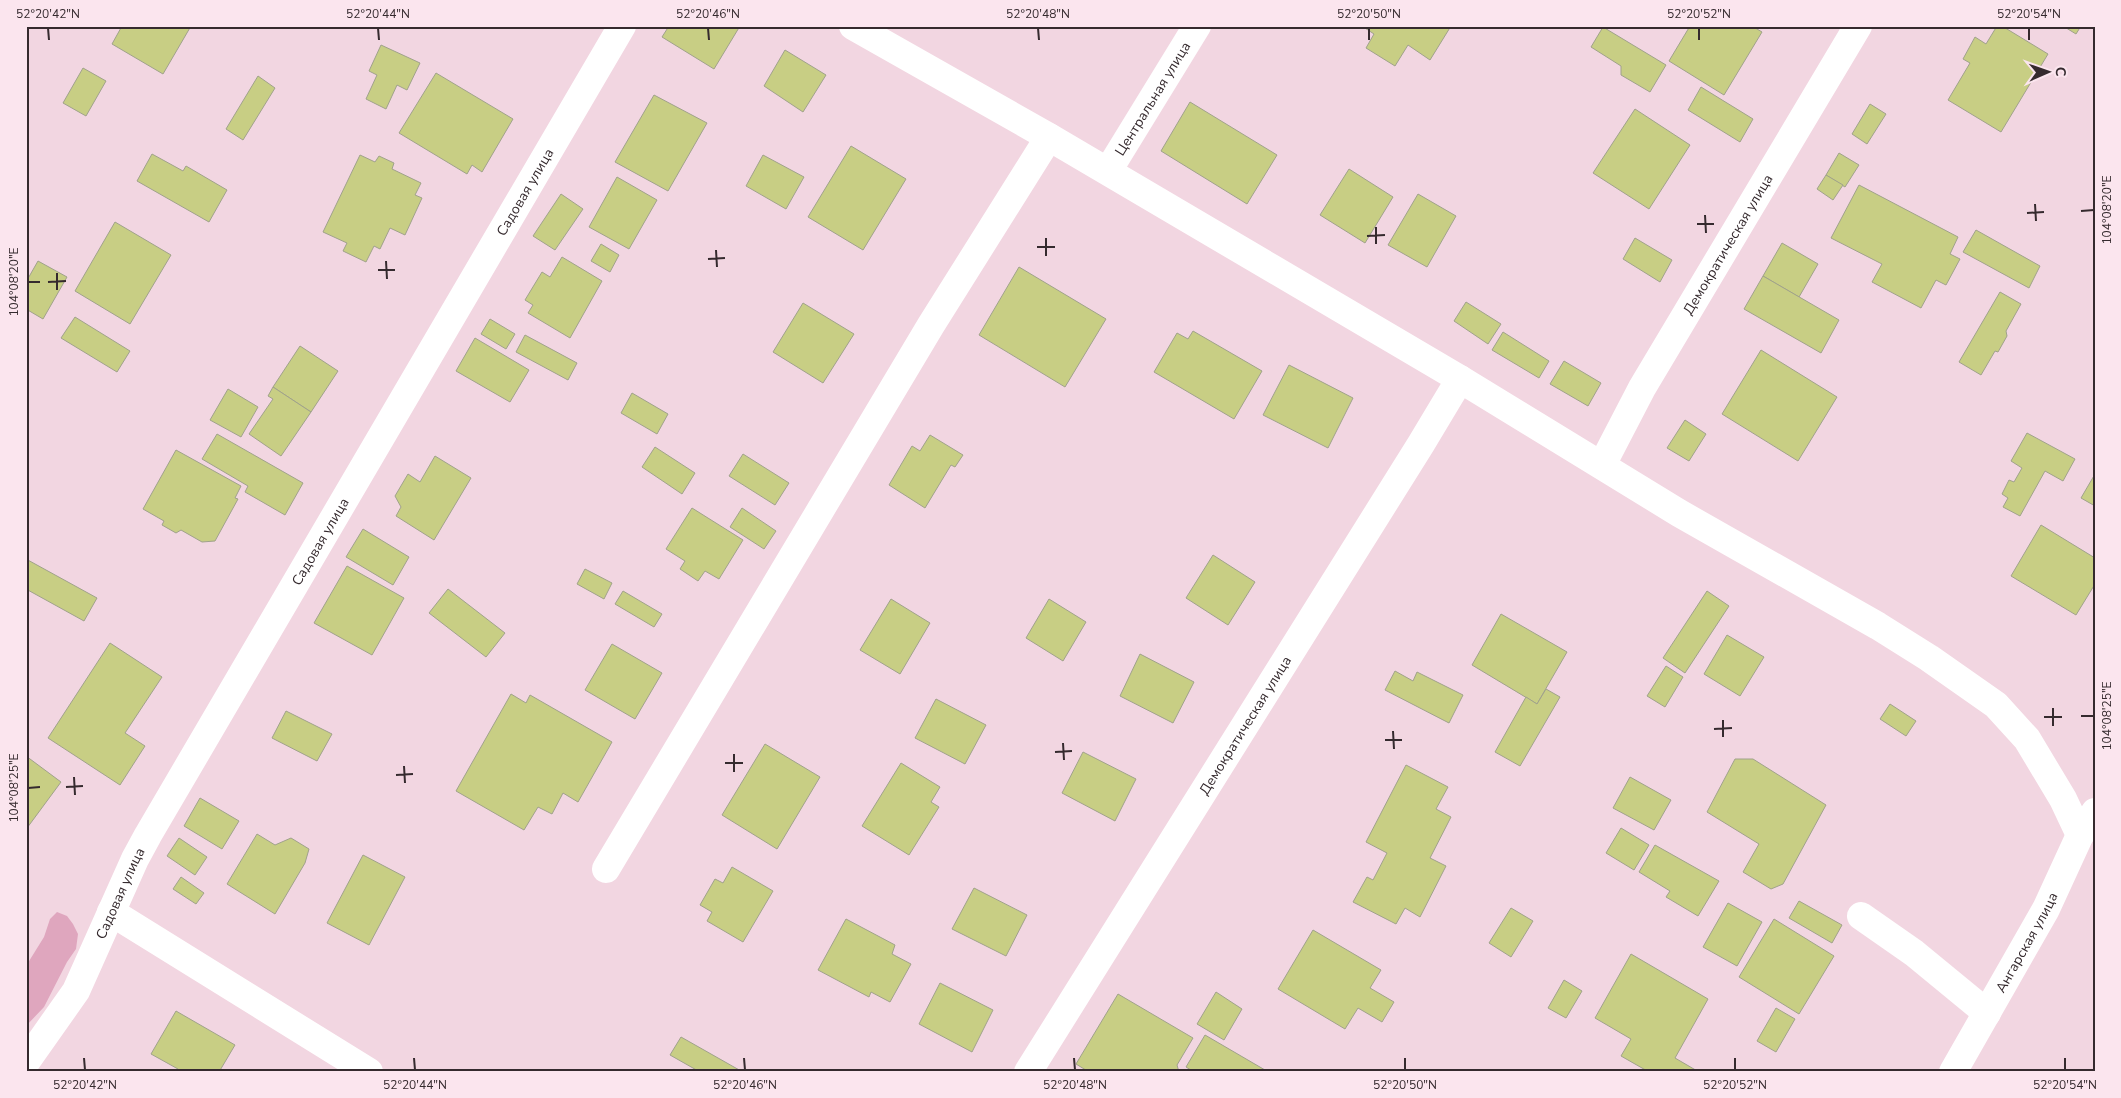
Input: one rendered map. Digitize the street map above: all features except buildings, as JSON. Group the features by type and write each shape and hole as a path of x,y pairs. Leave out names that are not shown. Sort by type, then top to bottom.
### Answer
{"street":[{"name":"Садовая улица","path":"26,1062 76,991 148,835 622,26"},
{"path":"853,26 1049,136 1460,379 1679,513 1878,626 1929,658 1996,705 2027,739 2055,785 2080,835"},
{"name":"Центральная улица","path":"1108,171 1197,26"},
{"name":"Демократическая улица","path":"1602,466 1642,388 1858,26"},
{"path":"606,869 931,325 1049,136"},
{"name":"Демократическая улица","path":"1028,1072 1460,379"},
{"name":"Ангарская улица","path":"1954,1072 2046,909 2080,835 2095,812"},
{"path":"111,912 369,1072"},
{"path":"1860,916 1914,953 1987,1013"}],"shaded area":[{"path":"57,912 67,916 73,924 78,934 76,949 67,962 44,1007 26,1026 26,966 44,937 50,919"}]}
